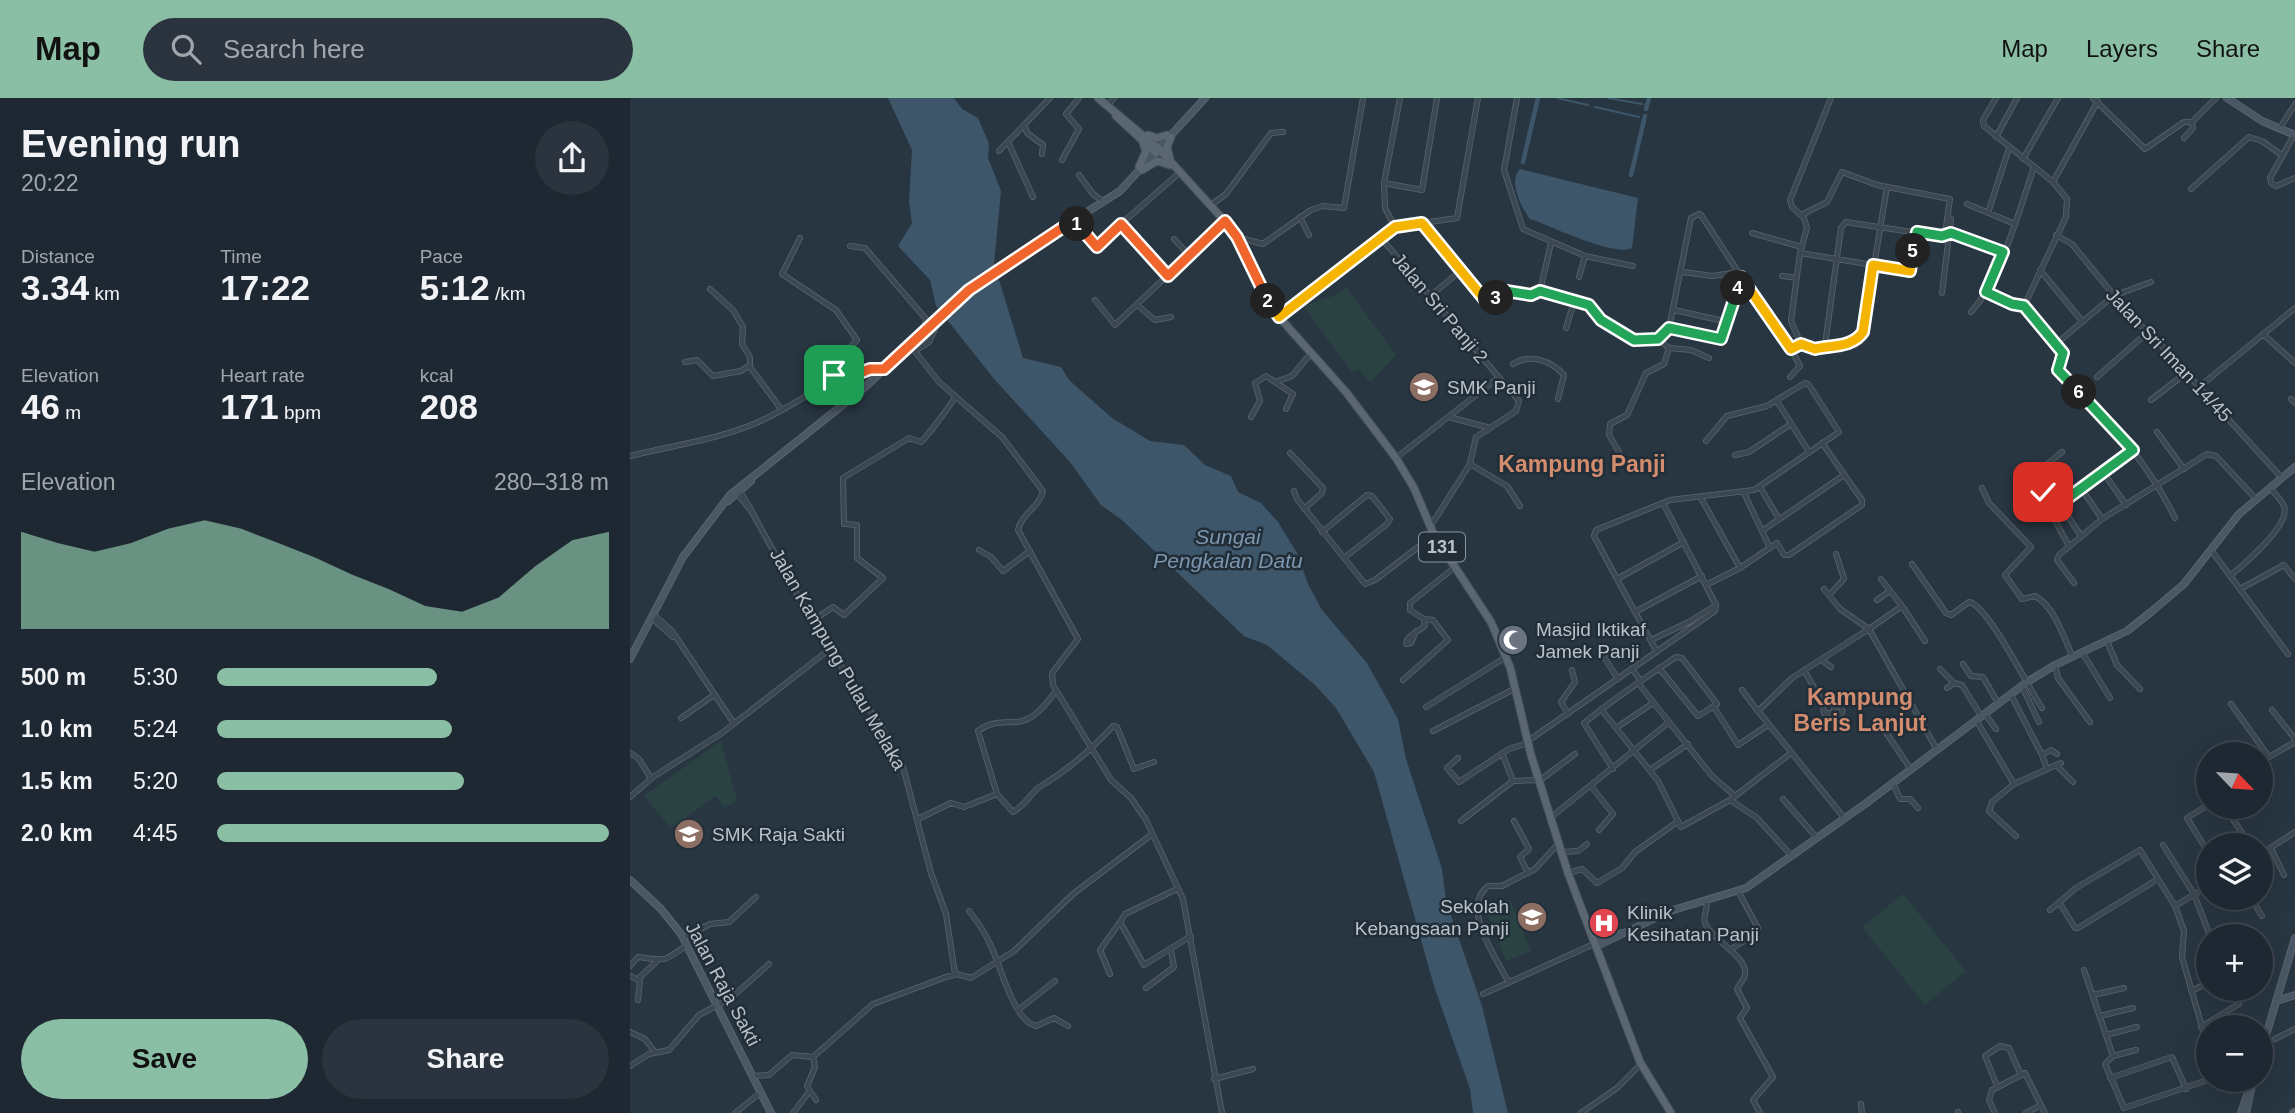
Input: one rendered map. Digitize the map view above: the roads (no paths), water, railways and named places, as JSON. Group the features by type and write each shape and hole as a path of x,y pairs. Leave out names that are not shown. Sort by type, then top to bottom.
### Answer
{"main road":[{"name":"131","path":"1098,98 1109,103 1225,221 1237,237 1279,317 1346,392 1396,458 1414,488 1432,531 1491,622 1507,656 1527,742 1568,873 1641,1064 1671,1113"},
{"path":"630,659 679,564 725,503 1004,264 1104,202 1140,169 1202,98"},
{"path":"2227,98 2295,135"},
{"path":"1137,132 1157,138 1169,136"},
{"path":"1137,132 1146,151 1140,169"},
{"path":"1140,169 1157,161 1171,164 1167,148 1169,136"},
{"name":"131","path":"1171,164 1210,205"},
{"path":"1596,943 1670,911 1738,891 1818,839 2024,684 2055,664 2127,631 2184,584 2255,498 2295,467"},
{"name":"Jalan Raja Sakti","path":"631,884 661,909 687,945 771,1113"},
{"path":"2271,1015 2295,938"},
{"path":"2276,1001 2295,995"},
{"path":"2243,1113 2249,1092"}],"street":[{"path":"999,151 1009,144 1050,98"},
{"path":"1062,160 1079,129 1067,111 1079,98"},
{"path":"1237,237 1263,244 1317,207 1341,209 1345,206 1363,98"},
{"path":"1395,227 1385,208 1384,183 1400,98"},
{"path":"1384,183 1422,190 1437,98"},
{"path":"1279,317 1395,227 1452,220 1460,214 1478,98"},
{"path":"1517,98 1504,170 1523,229 1585,256 1633,266"},
{"path":"1801,344 1791,321 1801,250 1807,228 1790,200 1831,98"},
{"path":"1996,98 1983,122 1996,137 2053,182 2065,194 2068,205 2066,217 2024,306"},
{"path":"1996,137 2017,98"},
{"path":"2023,159 2058,98"},
{"path":"2053,182 2095,100 2146,149 2184,122 2192,122 2216,98"},
{"path":"2280,129 2287,112 2295,104"},
{"path":"2184,138 2193,129 2192,122"},
{"path":"1025,126 1027,133 1042,145 1042,154"},
{"path":"1210,205 1226,194 1271,133 1283,132"},
{"path":"2295,135 2270,178 2271,183 2282,186 2295,178"},
{"path":"2190,189 2249,138 2262,141 2283,156"},
{"path":"1009,144 1033,197"},
{"path":"1988,214 2010,148"},
{"path":"1971,312 1986,292 2015,224 2034,167"},
{"path":"1801,215 1827,202 1842,172 1887,187 1950,199 1948,217 1951,219 1942,293"},
{"path":"1074,220 1097,247 1178,174"},
{"path":"1079,175 1093,194 1104,202"},
{"path":"1791,349 1801,344 1815,349 1825,345 1848,344 1862,335 1887,187"},
{"path":"1967,204 2015,224"},
{"path":"1422,223 1460,272 1490,301 1505,291 1531,295 1540,291 1591,306 1601,320 1634,340 1658,339 1669,328 1683,272 1691,218 1698,214 1791,349 1800,366 1790,377"},
{"path":"1300,217 1309,235"},
{"path":"1095,300 1115,325 1225,221"},
{"path":"1825,345 1844,223 1852,221 1917,232 1948,234 2003,252"},
{"path":"1121,224 1168,276"},
{"path":"1752,233 1837,259 1910,271 1917,232"},
{"name":"Jalan Sri Iman 14/45","path":"2056,236 2072,244 2113,296 2281,477"},
{"path":"800,238 782,274 836,310 857,340 844,354 846,364 834,374 837,382"},
{"name":"Jalan Sri Panji 2","path":"1381,238 1518,398 1520,405 1490,428"},
{"path":"1174,239 1190,256"},
{"path":"1540,291 1551,243"},
{"path":"850,246 865,248 896,282 926,319 925,329"},
{"path":"1579,277 1585,256"},
{"path":"2040,271 2082,321"},
{"path":"1429,297 1460,272"},
{"path":"1683,272 1712,276 1740,275"},
{"path":"1669,328 1721,339 1740,275"},
{"path":"1782,276 1797,278"},
{"path":"2056,344 2113,296 2151,282"},
{"path":"710,289 731,308 743,327 742,344 750,356 750,365 780,410"},
{"path":"1986,292 2012,304 2024,306 2056,344 2063,353 2058,366 2060,373 2105,416 2133,450 2159,485 2175,518"},
{"path":"1566,328 1574,302"},
{"path":"1137,305 1155,320 1171,317"},
{"path":"2199,387 2295,308"},
{"path":"1674,310 1728,322"},
{"path":"915,351 929,342 936,327"},
{"path":"2097,377 2148,332"},
{"path":"2263,334 2295,363"},
{"path":"1658,339 1668,348 1690,350 1709,358"},
{"path":"910,344 939,382 1002,437 1040,485 1041,498 1019,524 1018,530 1078,639 1052,673 1056,691 1111,780 1131,798 1146,820 1186,908 1222,1113"},
{"path":"1619,452 1609,435 1610,424 1627,415 1646,373 1668,359 1668,348"},
{"path":"1277,381 1292,376 1311,354"},
{"path":"1513,364 1520,359 1538,359 1556,366 1564,375 1558,399"},
{"path":"685,362 697,360 713,376 741,371 750,365"},
{"path":"630,456 755,423 837,382 870,369 884,369"},
{"path":"2151,400 2186,373"},
{"path":"1251,417 1260,401 1255,383 1266,376 1293,394 1286,409"},
{"path":"1396,458 1499,377"},
{"path":"1657,652 1593,533 1671,499 1744,493 1760,487 1839,432 1807,383 1777,401 1727,416 1706,441"},
{"path":"812,621 833,607 844,615 883,576 857,558 856,524 844,524 843,478 909,438 921,442 937,419 951,407 955,397"},
{"path":"1777,401 1810,452"},
{"path":"1449,417 1490,428"},
{"path":"1735,455 1750,452 1791,424"},
{"path":"1294,491 1322,532 1364,583 1369,584 1432,531 1470,464 1476,437 1490,428"},
{"path":"2157,432 2184,469"},
{"path":"1706,584 1740,568 1777,543 1784,555 1789,555 1860,506 1862,500 1822,443"},
{"path":"2049,512 2133,450"},
{"path":"2062,452 2033,476 2069,547"},
{"path":"1290,453 1324,488 1304,509"},
{"path":"2074,583 2057,560 2069,547 2102,519 2212,453 2255,498"},
{"path":"1470,464 1507,486 1520,506"},
{"path":"2104,472 2126,505"},
{"path":"1762,531 1844,475"},
{"path":"1760,487 1779,519"},
{"path":"2230,576 2270,539 2283,515 2283,504 2269,487"},
{"path":"1983,488 1983,495 1989,503 2031,547 2005,575 2022,599 2035,596 2041,599 2060,629 2072,656"},
{"path":"2081,488 2102,519"},
{"name":"Jalan Kampung Pulau Melaka","path":"738,491 812,621 897,754 953,942 955,974"},
{"path":"1744,493 1770,548"},
{"path":"1322,532 1367,495 1387,513 1390,519 1387,524 1344,558"},
{"path":"1701,498 1740,568"},
{"path":"1458,758 1447,768 1459,782 1502,753 1527,742 1715,611 1716,605 1706,584 1663,503"},
{"path":"2060,503 2081,536"},
{"path":"1617,579 1684,542"},
{"path":"979,550 1003,571 1030,551"},
{"path":"2211,550 2288,654"},
{"path":"1829,595 1844,579 1836,554"},
{"path":"1912,564 1946,613 1951,615 1969,602 1977,605 1996,628 2024,684 2039,722"},
{"path":"2240,589 2284,565 2295,579"},
{"path":"1403,680 1447,641 1447,636 1433,620 1424,620 1410,610 1410,603 1455,567"},
{"path":"1635,612 1702,576"},
{"path":"1881,579 1925,640"},
{"path":"1824,589 1840,609 1869,629 1936,748"},
{"path":"1877,600 1890,591"},
{"path":"1651,640 1689,622 1716,605"},
{"path":"1758,711 1792,678 1902,606"},
{"path":"652,616 666,624 733,722"},
{"path":"1416,631 1424,627 1424,620"},
{"path":"2107,641 2117,665 2140,689"},
{"path":"630,797 651,778 733,722 830,649"},
{"path":"1607,649 1604,657 1618,679"},
{"path":"2082,652 2110,698"},
{"path":"1426,707 1507,656"},
{"path":"1613,769 1583,726 1601,709 1659,668 1681,657 1716,700 1714,707 1698,716 1659,668"},
{"path":"1822,660 1831,667"},
{"path":"1963,664 1971,676 1983,677 1998,703"},
{"path":"2055,664 2058,678 2090,722"},
{"path":"1632,669 1668,723 1712,776 1732,798 1756,817 1792,857"},
{"path":"1940,669 1954,683 1962,685 1981,716 2014,784"},
{"path":"1567,714 1561,702 1576,680 1572,670"},
{"path":"1805,672 1822,701 1834,711"},
{"path":"1947,688 1954,683"},
{"path":"2024,684 2042,708"},
{"path":"1433,731 1516,688"},
{"path":"1742,690 1845,819"},
{"path":"1056,691 1040,711 1020,722 997,721 978,731 997,794 1013,812 1030,801 1040,787 1058,778 1115,726 1134,769 1154,762"},
{"path":"2010,694 2048,769"},
{"path":"681,718 714,695"},
{"path":"1616,728 1653,702"},
{"path":"2231,704 2269,757 2295,741 2272,710"},
{"path":"1714,707 1738,745 1768,725"},
{"path":"1601,709 1661,785 1681,827 1732,798 1791,753"},
{"path":"1981,716 1996,729"},
{"path":"1550,818 1613,769 1631,750 1668,723"},
{"path":"1885,731 1910,768"},
{"path":"1650,770 1688,744"},
{"path":"2042,755 2051,750 2057,754"},
{"path":"630,753 638,758 651,778"},
{"path":"1502,753 1513,781"},
{"path":"1461,821 1513,781 1538,780 1575,754"},
{"path":"2016,835 1989,809 1992,802 2014,784 2059,764 2073,782"},
{"path":"1892,782 1901,799 1910,799 1918,808"},
{"path":"1591,786 1613,814 1599,831"},
{"path":"918,819 951,803 964,807 997,794"},
{"path":"1783,799 1818,839"},
{"path":"2196,812 2187,818 2196,833"},
{"path":"1514,821 1529,849 1520,857 1528,873"},
{"path":"1568,873 1582,869 1597,883 1622,868 1635,852 1677,822"},
{"path":"2273,847 2295,832"},
{"path":"752,1076 769,1075 792,1055 813,1057 873,1004 955,974 971,978 997,964 1073,894 1151,835"},
{"path":"1509,983 1483,938 1478,912 1480,894 1488,886 1502,886 1528,873 1559,848 1578,851 1587,844"},
{"path":"2163,845 2194,894 2205,924"},
{"path":"2050,910 2076,888 2139,850 2175,906 2184,932 2182,957 2198,1015"},
{"path":"2273,852 2284,875"},
{"path":"2059,902 2075,928 2112,910 2158,879"},
{"path":"1110,974 1100,950 1125,914 1177,889"},
{"path":"1731,949 1752,936 1758,928 1738,891"},
{"path":"2175,906 2194,894"},
{"path":"682,938 710,924 729,922 756,897"},
{"path":"1706,902 1705,924 1712,934 1731,949 1745,972 1737,987 1747,1006 1740,1018 1773,1077 1753,1100 1760,1113"},
{"path":"2258,910 2262,916"},
{"path":"969,911 989,942 1018,1010 1032,1026 1053,1018 1068,1026"},
{"path":"1120,922 1144,965 1191,936"},
{"path":"1483,993 1596,943"},
{"path":"630,966 638,957 657,961 670,959 687,945"},
{"path":"1146,988 1175,966 1171,950"},
{"path":"638,1000 638,979 657,961"},
{"path":"630,1066 655,1052 668,1050 695,1018 731,998 769,964"},
{"path":"2084,970 2113,1055"},
{"path":"630,976 638,979"},
{"path":"1018,1010 1055,981"},
{"path":"2093,995 2124,988"},
{"path":"2191,991 2196,989"},
{"path":"2221,1015 2236,1006 2238,1001"},
{"path":"2099,1016 2133,1008"},
{"path":"2106,1035 2137,1027"},
{"path":"2275,1039 2295,1030"},
{"path":"630,1031 645,1039 655,1052"},
{"path":"1997,1086 1985,1056 2000,1046 2009,1048 2021,1075"},
{"path":"2136,1050 2113,1055 2105,1064 2122,1106 2127,1108 2196,1085"},
{"path":"813,1057 814,1067 807,1086 816,1100"},
{"path":"2110,1077 2172,1057 2186,1089"},
{"path":"1581,1113 1617,1088 1641,1064"},
{"path":"1214,1079 1253,1069"},
{"path":"1995,1113 1988,1095 1997,1086 2021,1075 2028,1075 2045,1113"},
{"path":"793,1113 809,1092"},
{"path":"735,1113 760,1093"},
{"path":"1861,1104 1862,1113"},
{"path":"2025,1113 2041,1105"}],"water":[{"name":"Sungai Pengkalan Datu","path":"888,98 954,98 962,109 978,118 989,144 988,158 1001,191 994,264 1023,358 1061,367 1069,380 1112,418 1150,441 1184,445 1205,465 1231,476 1238,492 1261,503 1278,522 1297,553 1308,584 1322,610 1367,663 1398,719 1406,759 1442,869 1446,901 1482,1006 1508,1113 1473,1113 1470,1089 1434,986 1374,772 1336,708 1315,685 1267,645 1244,636 1122,520 1101,505 1070,462 995,380 936,306 930,280 898,246 912,223 909,201 912,150"},
{"path":"1520,169 1638,198 1632,248 1623,250 1597,245 1530,219 1516,187 1515,180"}],"waterway":[{"path":"1523,162 1538,98"},
{"path":"1557,98 1588,105"},
{"path":"1608,98 1642,104"},
{"path":"1646,109 1649,98"},
{"path":"1595,107 1639,117"},
{"path":"1631,175 1645,116"}],"place":[{"name":"SMK Panji","path":"1424,387"},
{"name":"Masjid Iktikaf Jamek Panji","path":"1513,640"},
{"name":"SMK Raja Sakti","path":"689,834"},
{"name":"Sekolah Kebangsaan Panji","path":"1532,917"},
{"name":"Klinik Kesihatan Panji","path":"1604,923"}],"district":[{"name":"Kampung Panji","path":"1582,464"},
{"name":"Kampung Beris Lanjut","path":"1860,710"}]}
